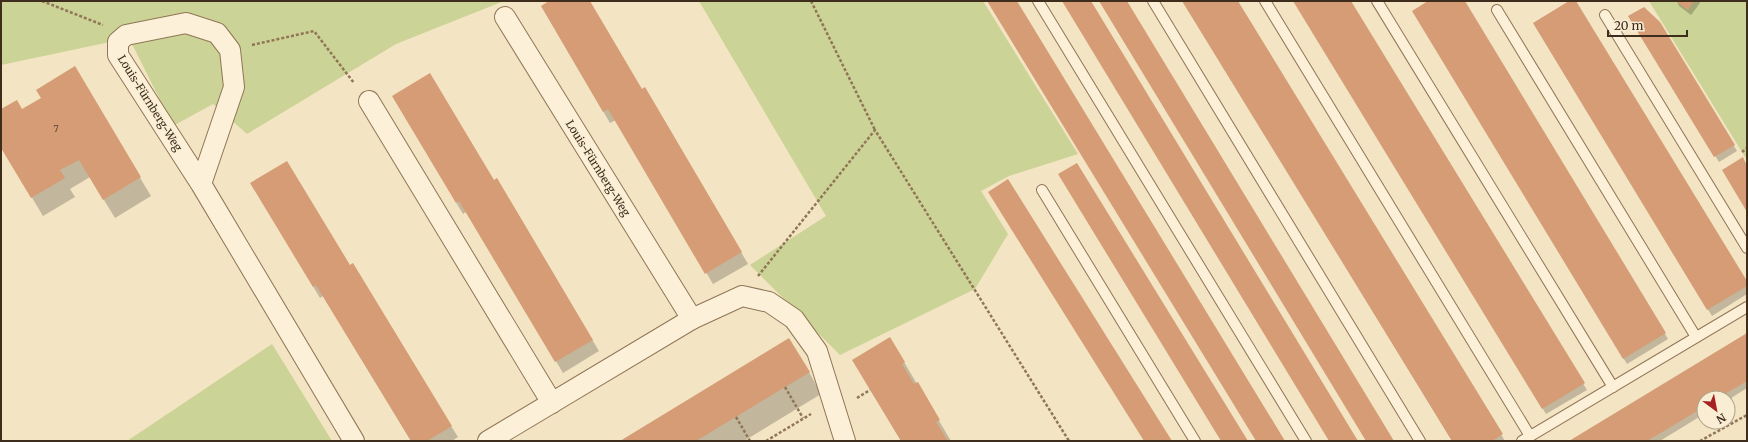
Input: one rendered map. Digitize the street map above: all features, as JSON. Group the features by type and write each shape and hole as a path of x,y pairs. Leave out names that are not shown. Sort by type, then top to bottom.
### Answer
{"street":[{"name":"Louis-Fürnberg-Weg","path":"505,17 692,319"},
{"path":"126,35 186,23 217,33 230,50 234,87 201,184"},
{"name":"Louis-Fürnberg-Weg","path":"126,35 118,42 118,55 201,184 354,441"},
{"path":"369,101 552,403"},
{"path":"488,441 692,319 742,296 770,302 794,319 817,351 845,441"}],"lane":[{"path":"1038,1 1306,441"},
{"path":"1153,1 1420,441"},
{"path":"1266,1 1526,438 1747,307"},
{"path":"1377,1 1613,387"},
{"path":"1497,10 1696,337"},
{"path":"1605,15 1747,248"},
{"path":"1042,190 1195,441"}],"path":[{"path":"42,1 126,35"},
{"path":"811,1 875,130 1069,441"},
{"path":"230,50 314,31 369,101"},
{"path":"742,296 875,130"},
{"path":"1742,152 1747,148"},
{"path":"785,387 803,418"},
{"path":"766,441 832,401"},
{"path":"1700,441 1747,415"},
{"path":"736,417 750,441"}],"green space":[{"path":"1,1 504,1 396,44 247,134 213,104 173,126 129,38 1,65"},
{"path":"699,1 983,1 1078,154 1009,176 981,191 1008,234 975,289 840,355 750,265 826,216"},
{"path":"1649,1 1747,1 1747,160 1742,152"},
{"path":"272,344 332,441 127,441"}],"building":[{"path":"549,1 590,1 642,89 645,87 742,252 705,274 608,109 603,112 541,6"},
{"path":"987,1 1017,1 1285,441 1256,441"},
{"path":"1062,1 1091,1 1358,441 1329,441"},
{"path":"1099,1 1127,1 1394,441 1366,441"},
{"path":"1182,1 1238,1 1503,434 1492,441 1452,441"},
{"path":"1293,1 1351,1 1585,383 1542,409"},
{"path":"1428,1 1465,1 1666,333 1623,359 1412,11"},
{"path":"1569,1 1576,1 1747,281 1747,286 1707,310 1533,23"},
{"path":"1676,1 1694,1 1688,10"},
{"path":"1644,7 1660,22 1735,145 1714,157 1628,16"},
{"path":"75,66 141,177 103,200 79,160 60,170 65,178 31,198 1,148 1,109 17,100 22,109 41,98 36,90"},
{"path":"430,73 494,180 497,178 593,340 555,362 459,201 456,203 392,96"},
{"path":"1743,157 1747,166 1747,212 1722,170"},
{"path":"287,161 350,265 353,263 452,426 427,441 411,441 316,285 313,287 250,183"},
{"path":"1077,163 1248,441 1221,441 1058,174"},
{"path":"1008,179 1172,441 1144,441 988,192"},
{"path":"1747,333 1747,381 1732,390 1696,390 1696,412 1647,441 1569,441"},
{"path":"890,337 905,362 902,364 914,384 918,382 940,420 936,422 948,441 901,441 852,360"},
{"path":"789,338 810,372 696,441 620,441"}]}
